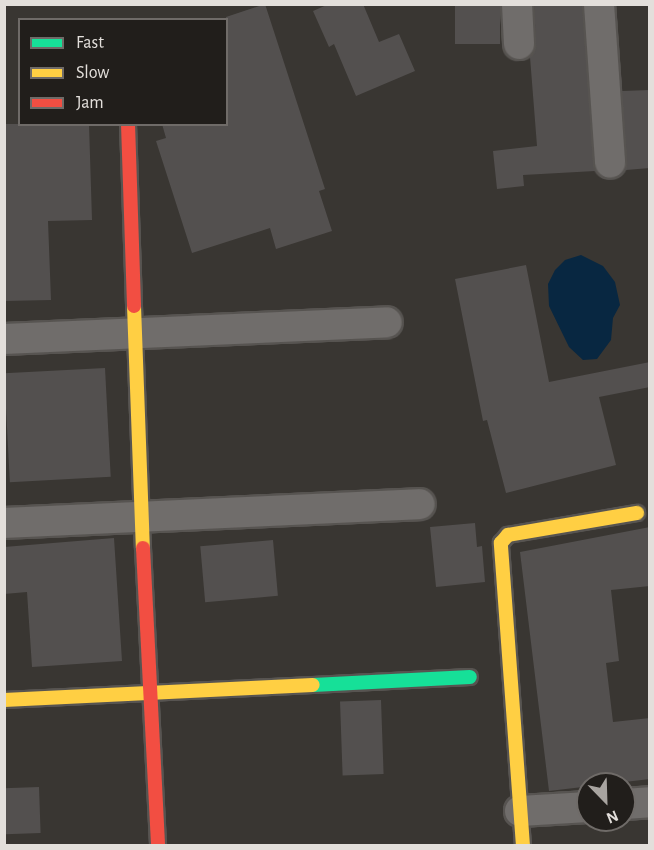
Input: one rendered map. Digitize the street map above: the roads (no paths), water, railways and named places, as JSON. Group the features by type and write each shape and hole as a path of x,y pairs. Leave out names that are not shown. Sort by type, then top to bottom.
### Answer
{"street":[{"path":"517,4 519,44"},
{"path":"599,4 610,163"},
{"path":"128,126 141,516 158,846"},
{"path":"4,339 135,335 387,322"},
{"path":"4,523 420,504"},
{"path":"523,846 501,543 508,535 637,513"},
{"path":"4,700 151,695 470,677"},
{"path":"520,811 576,808"}],"water":[{"path":"581,255 603,266 615,282 620,305 613,318 611,340 597,359 583,360 569,347 549,306 548,284 555,270 565,260"}]}
